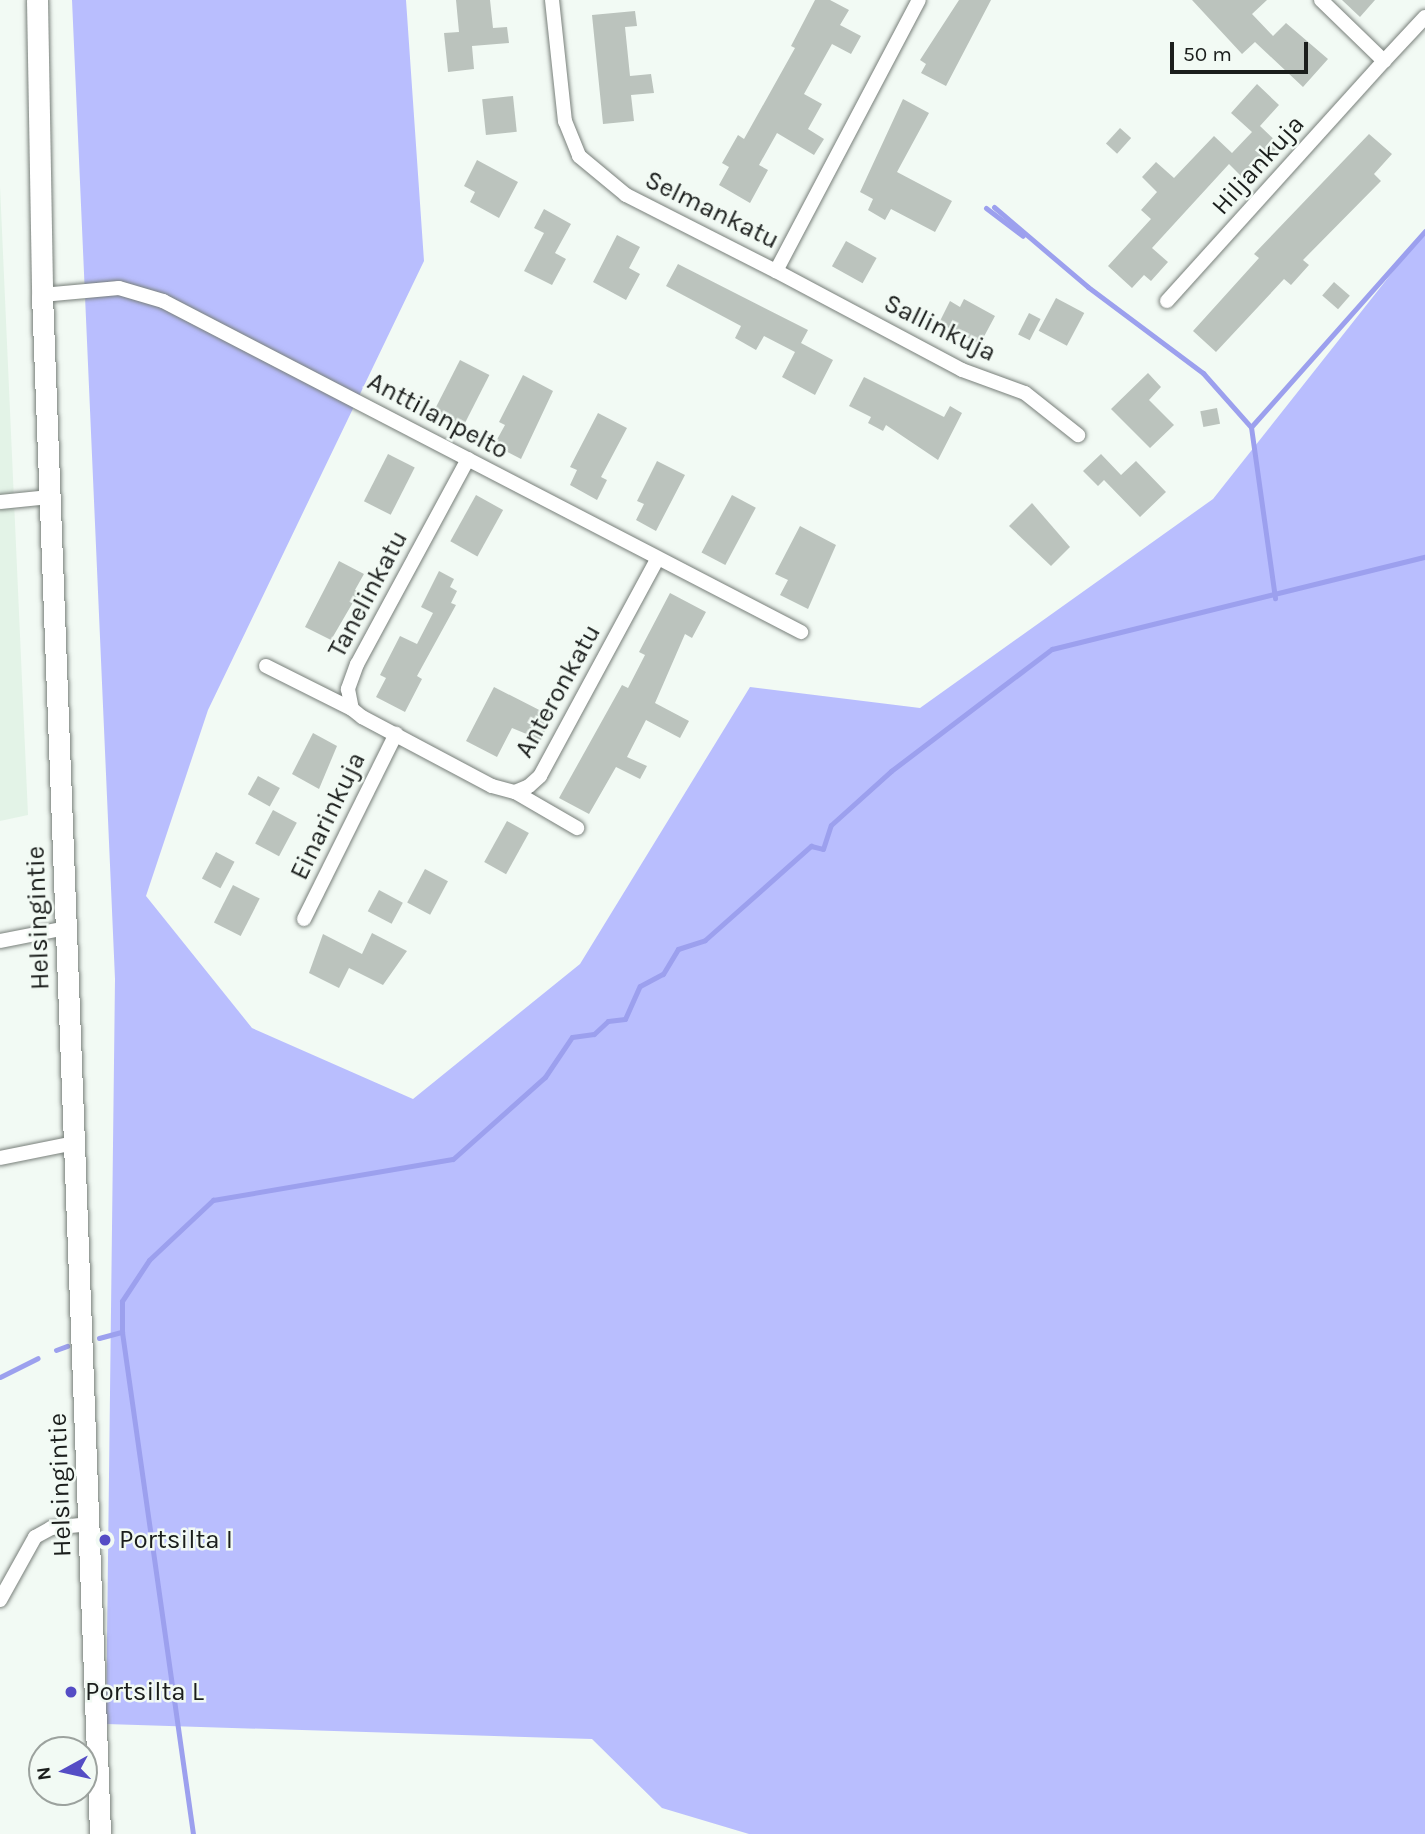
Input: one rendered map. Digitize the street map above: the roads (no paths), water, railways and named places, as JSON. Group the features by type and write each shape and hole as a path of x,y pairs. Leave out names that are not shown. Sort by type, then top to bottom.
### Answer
{"main road":[{"name":"Helsingintie","path":"37,0 42,295 100,1834"}],"street":[{"name":"Selmankatu","path":"552,0 565,121 579,156 626,195 776,271 919,0"},
{"path":"1321,0 1384,61"},
{"name":"Hiljankuja","path":"1167,301 1425,17"},
{"name":"Sallinkuja","path":"776,271 962,370 1025,393 1078,435"},
{"name":"Anttilanpelto","path":"42,295 119,288 140,292 801,632"},
{"name":"Tanelinkatu","path":"352,709 348,689 356,664 468,459"},
{"path":"0,502 50,497"},
{"name":"Anteronkatu","path":"396,734 514,792 540,776 657,560"},
{"path":"266,666 396,734"},
{"name":"Einarinkuja","path":"304,919 396,734"},
{"path":"514,792 577,828"},
{"path":"0,941 66,928"},
{"path":"0,1158 75,1143"},
{"path":"0,1600 35,1537 51,1528 90,1524"}],"waterway":[{"path":"994,207 1088,287 1203,373 1251,427 1275,598"},
{"path":"986,208 1023,236"},
{"path":"1251,427 1425,231"},
{"path":"193,1834 122,1332 122,1301 149,1260 213,1200 453,1159 545,1077 572,1037 594,1034 608,1021 625,1019 640,986 663,974 678,949 705,940 811,846 823,849 831,825 891,771 1052,649 1425,557"},
{"path":"99,1338 122,1332"},
{"path":"56,1350 67,1346"},
{"path":"0,1377 38,1358"}],"place":[{"name":"Portsilta I","path":"105,1540"},
{"name":"Portsilta L","path":"71,1692"}]}
